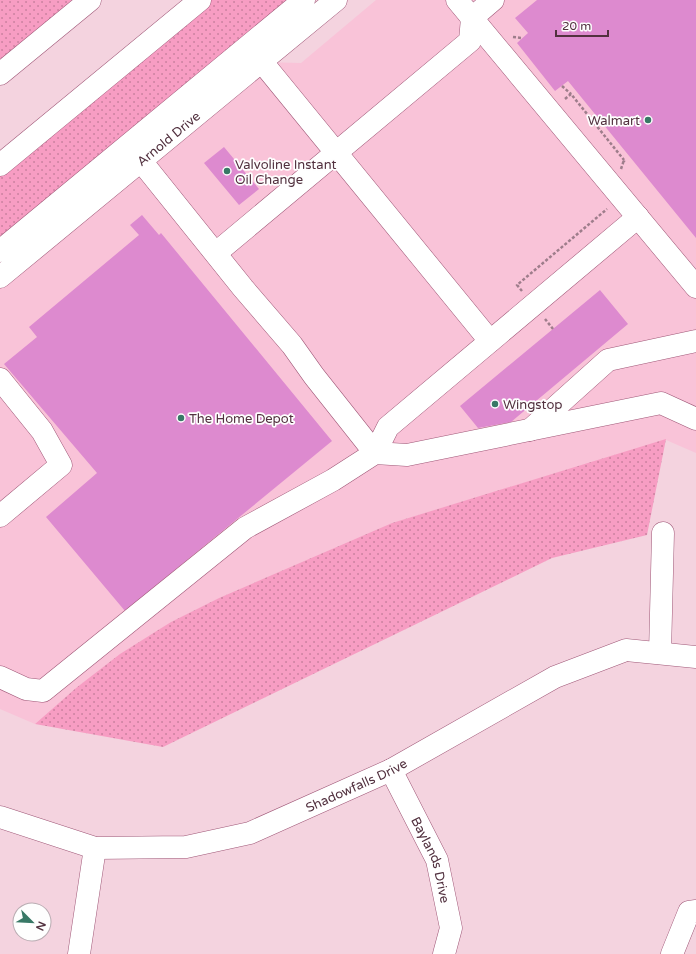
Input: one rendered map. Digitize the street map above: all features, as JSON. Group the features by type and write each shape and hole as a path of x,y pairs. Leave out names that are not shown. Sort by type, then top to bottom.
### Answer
{"main road":[{"path":"0,74 90,0"},
{"path":"0,165 200,0"},
{"name":"Arnold Drive","path":"0,277 142,161 255,53 304,0"},
{"name":"Arnold Drive","path":"0,251 255,53 336,0"},
{"path":"457,0 696,287"},
{"path":"216,253 470,41 472,18 493,0"},
{"path":"255,53 490,341"},
{"path":"142,161 243,288 292,345 375,453 407,456 661,404 696,419"},
{"path":"0,677 26,689 43,691 245,528 333,480 375,453 388,427 638,217"},
{"path":"529,430 608,360 696,341"},
{"path":"0,380 42,431 61,465 0,516"},
{"path":"660,653 663,533"},
{"name":"Shadowfalls Drive","path":"0,817 95,848 186,847 250,833 391,770 555,677 626,650 696,657"},
{"name":"Baylands Drive","path":"391,770 437,860 451,928 444,954"},
{"path":"79,954 95,848"},
{"path":"672,954 693,912"}],"path":[{"path":"562,86 571,94"},
{"path":"519,287 517,285 608,209 624,161 594,122"}],"shaded area":[{"path":"0,0 90,0 0,74"},
{"path":"200,0 288,0 0,238 0,165"},
{"path":"376,0 696,0 696,453 666,440 392,523 219,598 171,622 76,688 35,724 0,709 0,277 262,62 301,63"},
{"path":"666,439 647,535 552,558 163,747 35,724 76,688 120,654 171,622 219,598 392,523"}],"building":[{"name":"Walmart","path":"537,0 696,0 696,238 568,81 555,91 517,43 528,33 515,18"},
{"name":"Valvoline Instant Oil Change","path":"224,147 259,189 239,205 204,163"},
{"name":"The Home Depot","path":"142,215 159,235 161,233 332,441 125,611 46,517 97,473 4,364 37,337 29,327 139,235 130,225"},
{"path":"600,290 628,324 511,422 478,428 460,406"}],"place":[{"name":"Walmart","path":"648,120"},
{"name":"Valvoline Instant Oil Change","path":"227,171"},
{"name":"Wingstop","path":"495,404"},
{"name":"The Home Depot","path":"181,418"}]}
